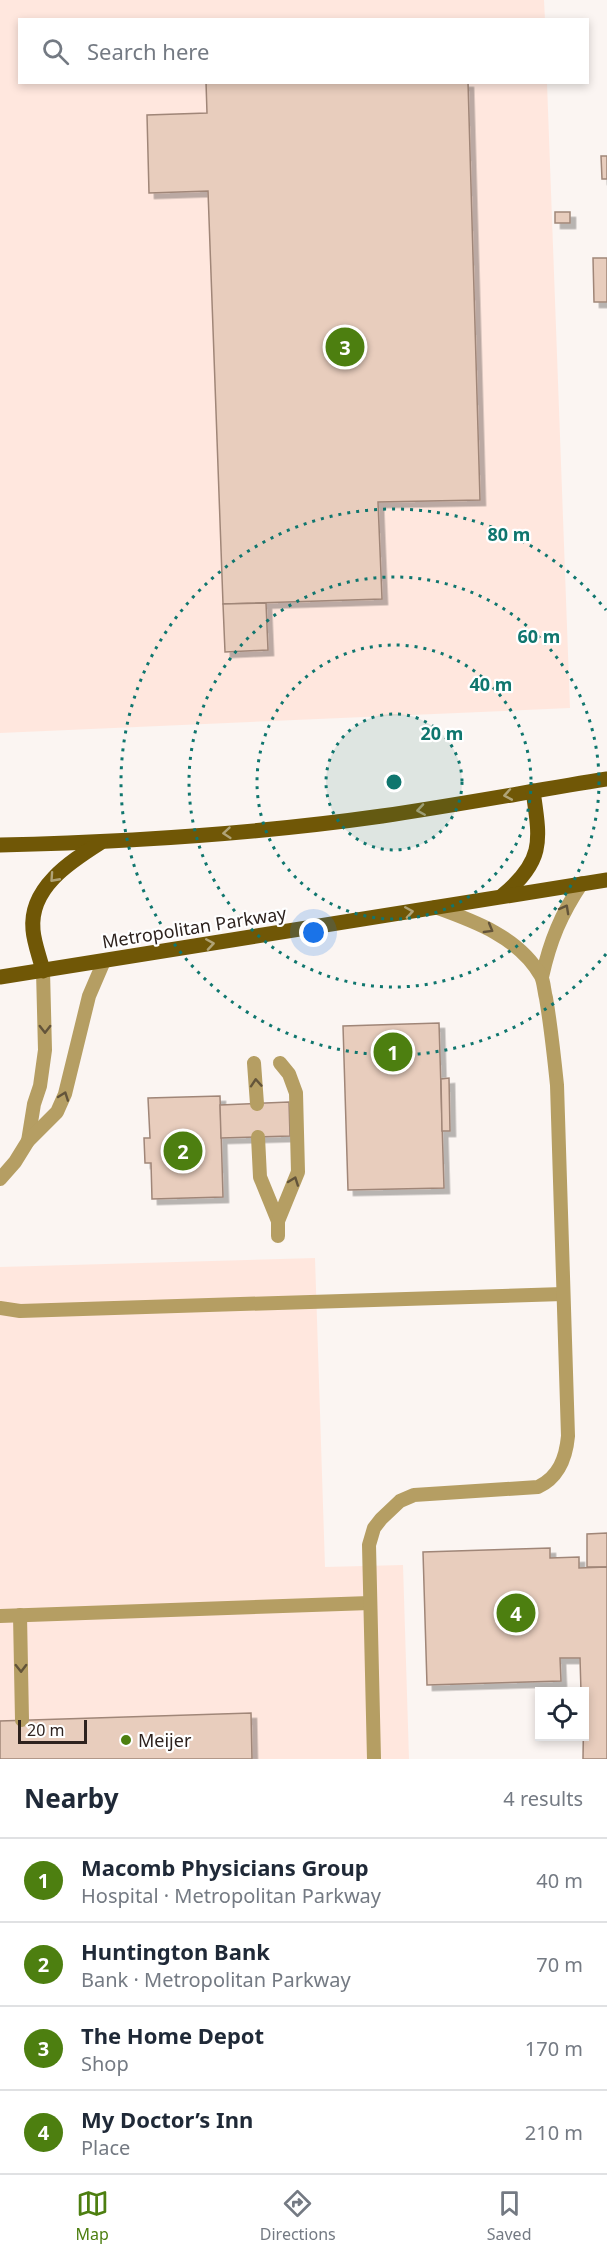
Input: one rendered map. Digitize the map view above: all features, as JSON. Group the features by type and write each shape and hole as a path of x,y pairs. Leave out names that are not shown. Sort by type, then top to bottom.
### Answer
{"main road":[{"path":"0,845 100,843 225,834 318,824 382,816 607,779"},
{"path":"501,897 520,881 538,849 539,833 533,790"},
{"path":"43,971 33,929 34,910 43,891 57,874 77,857 100,843"},
{"name":"Metropolitan Parkway","path":"0,976 607,880"}],"lane":[{"path":"374,1759 369,1545 370,1536 381,1518 400,1501 414,1495 538,1487 559,1470 564,1459 568,1436 557,1085 542,977 550,943 564,910 582,883"},
{"path":"435,907 476,921 502,937 531,962 542,977"},
{"path":"0,1179 15,1162 28,1141 57,1112 65,1094 89,996 104,961"},
{"path":"28,1141 45,1050 43,971"},
{"path":"254,1063 257,1104"},
{"path":"278,1236 278,1221 297,1172 296,1093 289,1074 280,1063"},
{"path":"258,1137 260,1178 278,1221"},
{"path":"0,1308 20,1311 563,1294"},
{"path":"0,1616 370,1604"},
{"path":"20,1615 22,1720"}],"shaded area":[{"path":"0,0 544,0 545,18 18,18 18,84 547,84 570,708 0,733"},
{"path":"315,1258 325,1567 403,1565 409,1759 0,1759 0,1267"}],"building":[{"path":"206,84 468,84 480,500 378,502 382,599 223,604 208,191 149,193 147,115 207,113"},
{"path":"601,156 607,156 607,179 602,179"},
{"path":"555,212 570,212 570,223 555,223"},
{"path":"593,258 607,258 607,302 594,302"},
{"path":"266,603 268,650 225,652 223,604"},
{"path":"439,1023 444,1188 348,1190 343,1026"},
{"path":"449,1078 450,1131 442,1131 441,1079"},
{"path":"220,1096 223,1197 152,1199 151,1163 145,1163 144,1138 150,1138 148,1098"},
{"path":"289,1102 290,1136 221,1138 220,1105"},
{"path":"607,1533 607,1567 587,1567 587,1534"},
{"path":"550,1548 550,1558 579,1557 579,1568 607,1567 607,1759 583,1759 583,1741 589,1741 589,1687 581,1687 580,1658 560,1658 561,1681 427,1685 423,1552"},
{"name":"Meijer","path":"251,1713 252,1759 0,1759 0,1721"}],"place":[{"name":"The Home Depot","path":"345,347"},
{"name":"Macomb Physicians Group","path":"393,1052"},
{"name":"Huntington Bank","path":"183,1151"},
{"name":"My Doctor’s Inn","path":"516,1613"},
{"name":"Meijer","path":"126,1740"}]}
